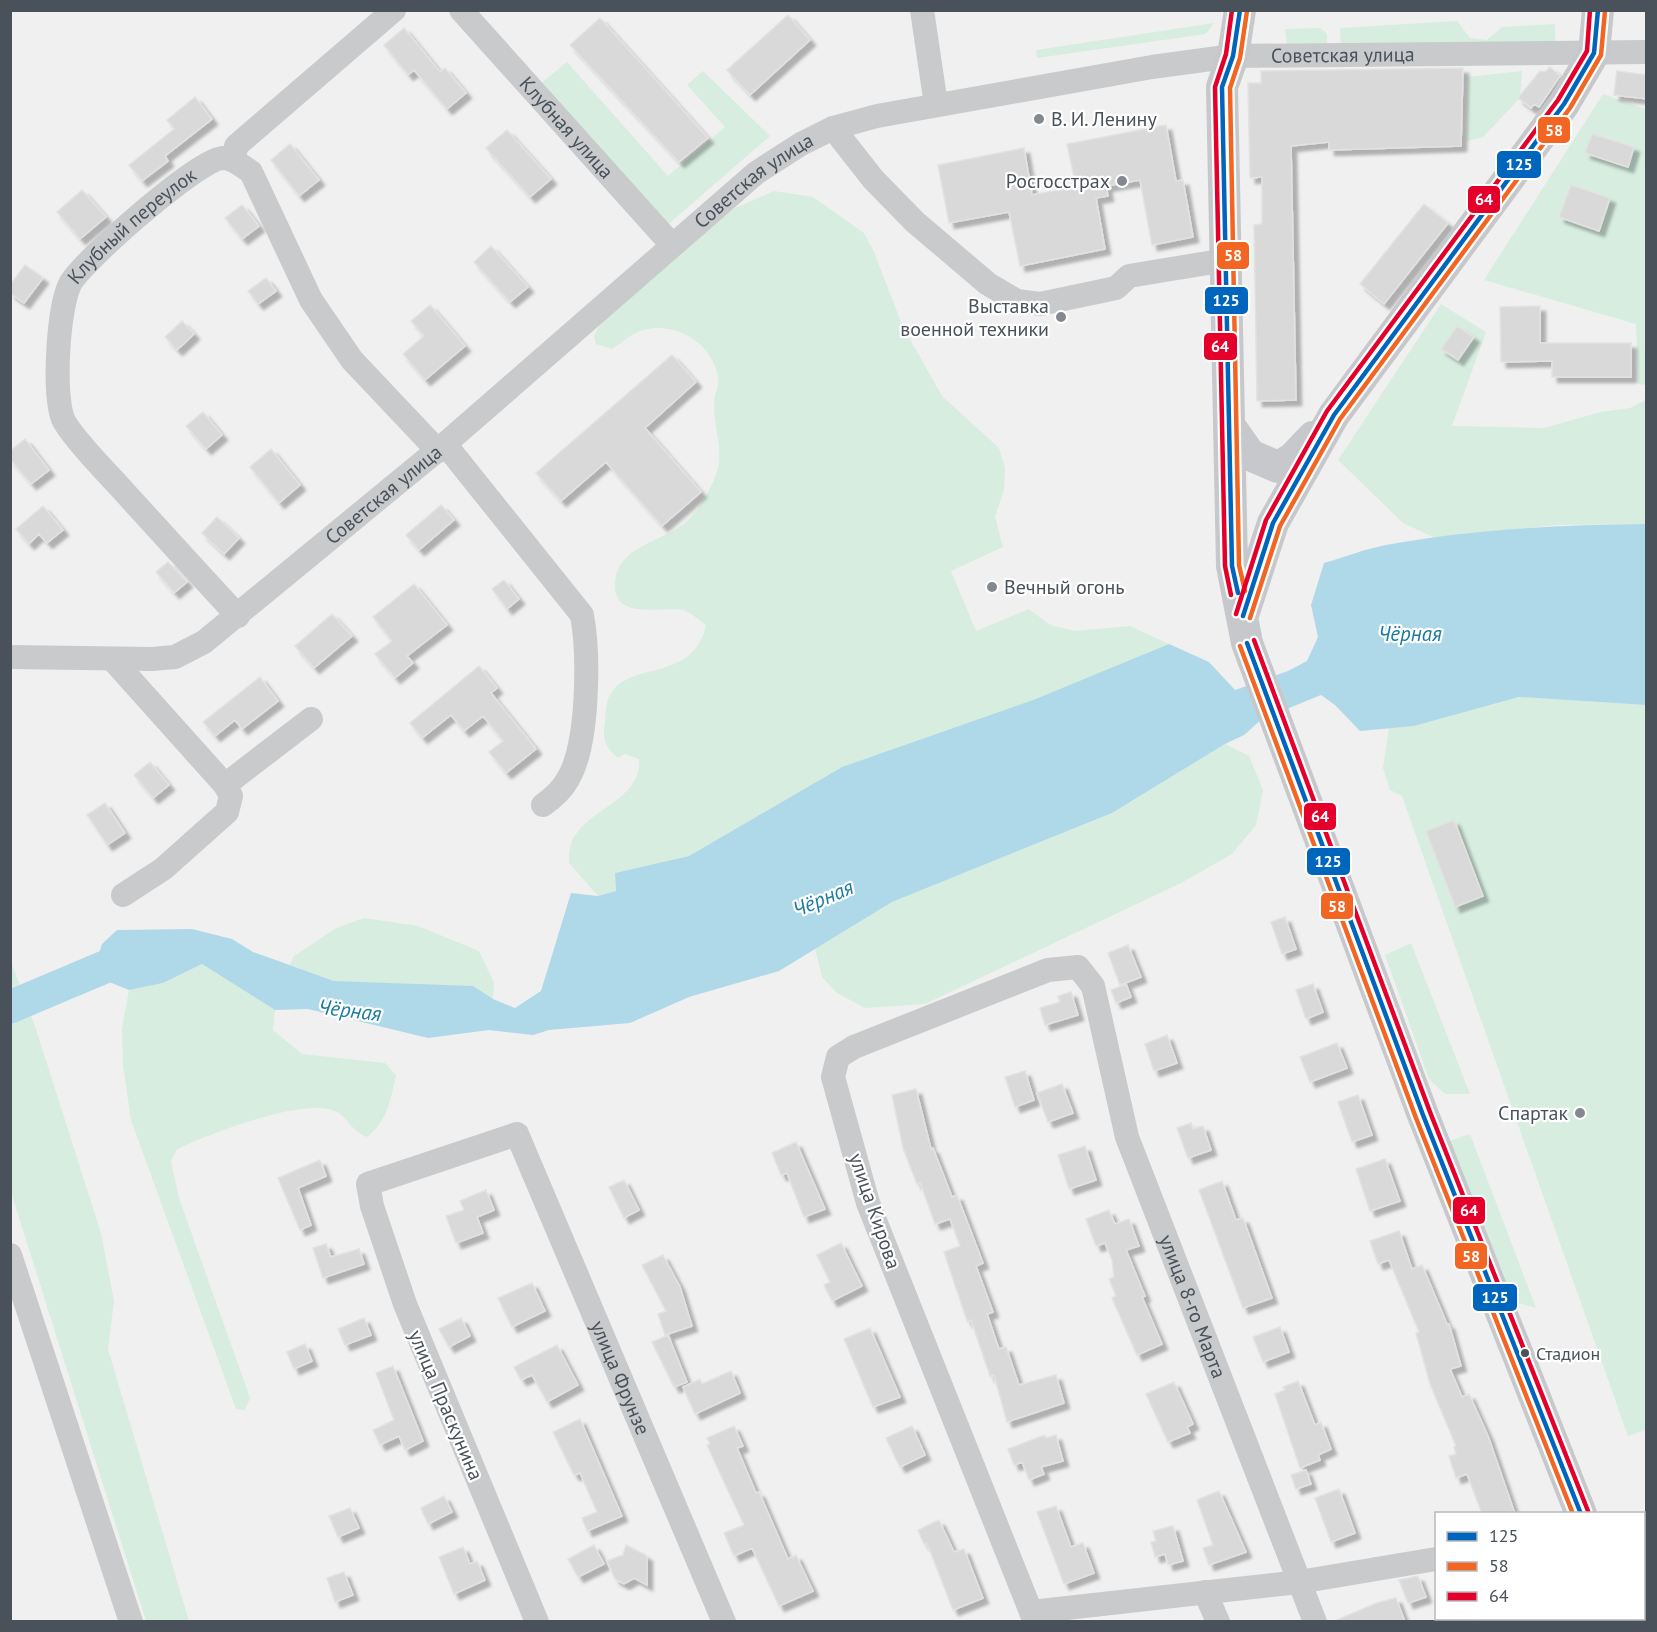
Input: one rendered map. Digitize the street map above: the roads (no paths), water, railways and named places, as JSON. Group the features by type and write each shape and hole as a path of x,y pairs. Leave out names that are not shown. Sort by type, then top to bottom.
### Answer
{"main road":[{"path":"1239,10 1233,56 1222,87 1231,428 1232,566 1245,630 1284,747 1423,1115 1580,1512"},
{"path":"1245,630 1273,523 1334,415 1564,104 1594,53 1598,10"},
{"path":"1231,428 1250,454 1278,467 1292,459 1334,415"}],"street":[{"path":"394,10 236,146 234,160 251,172 310,300 352,360 442,448 582,615 587,643 582,738 570,778 556,795 543,805"},
{"name":"Клубная улица","path":"460,10 672,245"},
{"path":"922,10 936,105"},
{"name":"Советская улица","path":"10,657 114,660 176,657 204,642 442,448 756,173 801,144 833,128 936,105 1152,67 1233,56 1647,52"},
{"path":"833,128 873,179 934,240 988,284 1017,301 1030,304 1051,302 1116,288 1129,276 1226,260"},
{"name":"Клубный переулок","path":"234,160 221,158 204,165 117,233 72,281 63,301 57,367 63,419 94,460 238,616"},
{"path":"114,660 225,785 231,796 227,812 163,869 123,895"},
{"path":"225,785 311,719"},
{"name":"улица Кирова","path":"1034,1617 868,1203 833,1077 838,1057 854,1047 1048,970 1078,967 1093,986"},
{"name":"улица 8-го Марта","path":"1093,986 1127,1137 1314,1622"},
{"name":"улица Праскунина","path":"517,1134 369,1184 372,1206 405,1304 537,1622"},
{"name":"улица Фрунзе","path":"517,1134 724,1622"},
{"path":"10,1255 131,1622"},
{"path":"1034,1617 1205,1592 1299,1582 1435,1559"},
{"path":"1205,1592 1218,1622"}],"water":[{"name":"Чёрная","path":"1646,524 1646,705 1519,697 1414,726 1360,731 1335,705 1321,695 1262,719 1244,735 1225,744 1112,813 892,902 779,971 689,997 630,1023 549,1030 533,1035 489,1030 428,1038 308,1009 275,1010 202,964 163,983 129,990 92,975 102,944 117,930 192,929 232,939 253,952 334,981 473,986 493,999 515,1008 541,991 571,893 598,896 616,891 615,873 689,856 842,767 1033,700 1169,644 1209,662 1235,690 1288,671 1307,661 1318,637 1311,605 1324,563 1363,551 1451,535 1581,525"}],"waterway":[{"name":"Чёрная","path":"10,1007 133,955"}],"place":[{"name":"В. И. Ленину","path":"1039,119"},
{"name":"Росгосстрах","path":"1122,181"},
{"name":"Выставка военной техники","path":"1061,317"},
{"name":"Вечный огонь","path":"992,587"},
{"name":"Спартак","path":"1580,1113"},
{"name":"Стадион","path":"1525,1353"}]}
